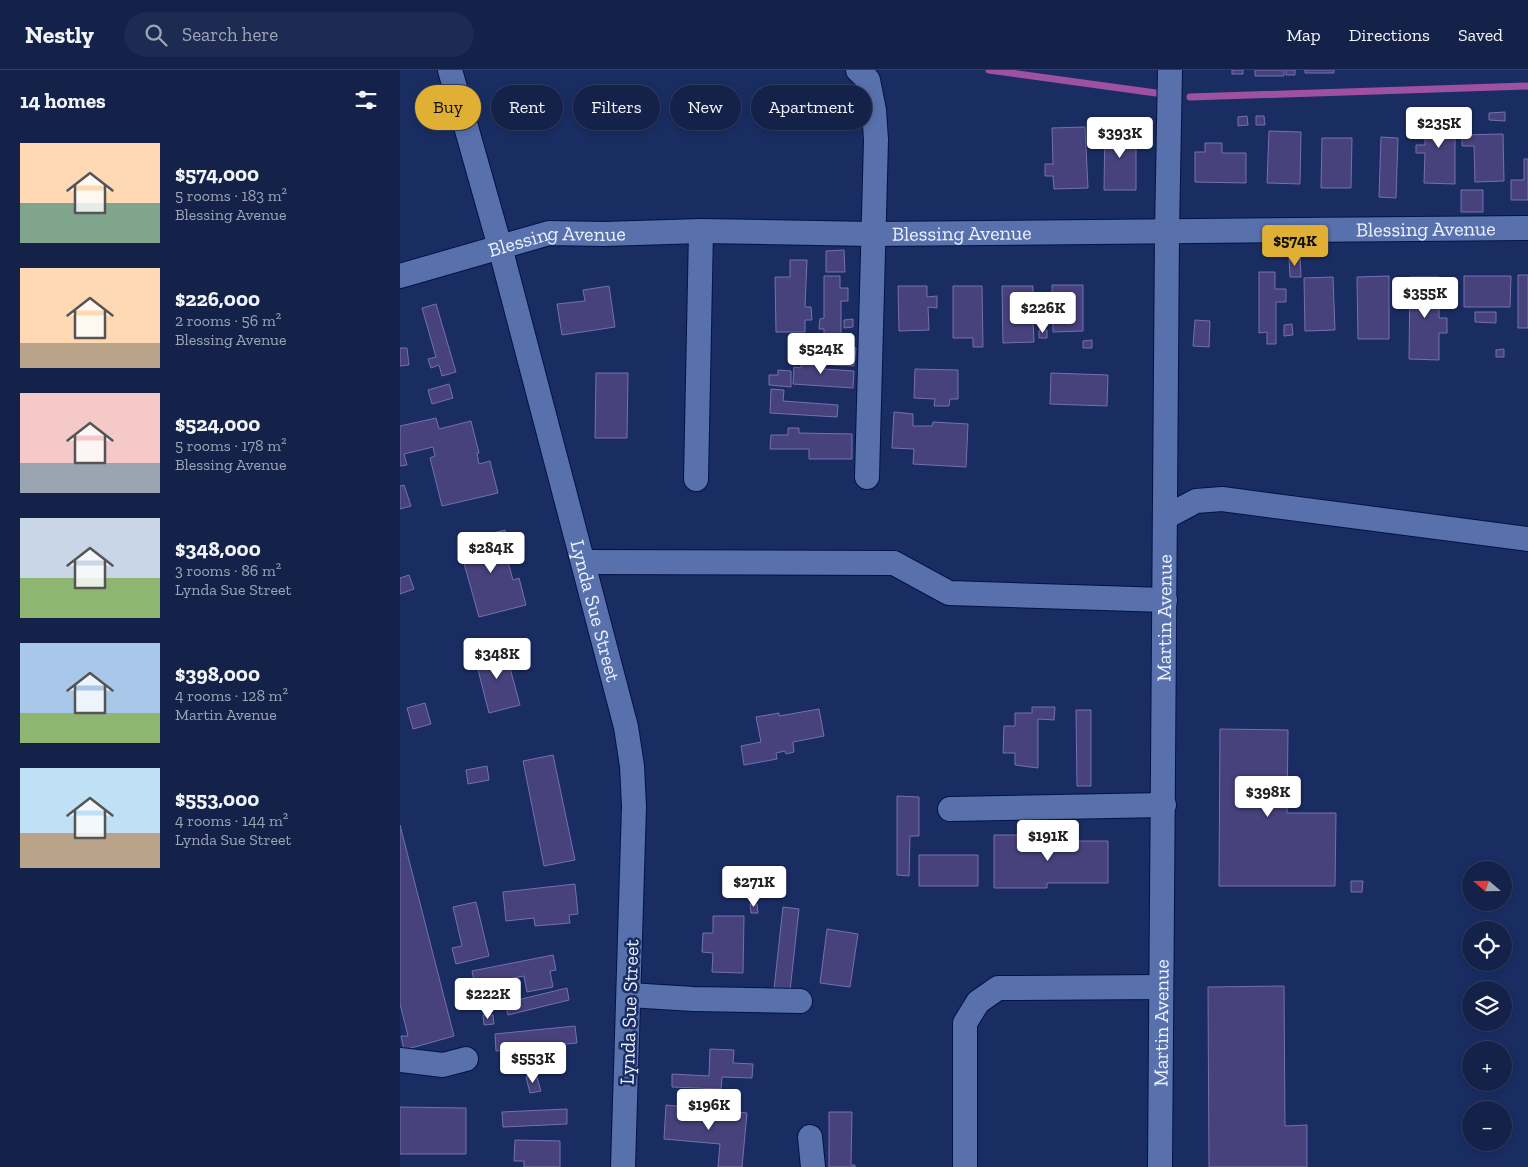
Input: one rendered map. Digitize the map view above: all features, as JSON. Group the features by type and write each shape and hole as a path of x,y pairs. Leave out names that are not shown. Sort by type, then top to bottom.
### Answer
{"street":[{"name":"Lynda Sue Street","path":"450,70 500,247 626,726 632,766 634,806 630,995 623,1167"},
{"path":"858,70 868,80 874,110 876,140 867,478"},
{"name":"Martin Avenue","path":"1160,1167 1167,232 1170,70"},
{"name":"Blessing Avenue","path":"400,276 549,233 604,234 701,231 872,234 1528,228"},
{"path":"696,479 701,231"},
{"path":"1166,517 1196,501 1222,499 1528,539"},
{"path":"583,562 894,563 948,593 1165,600"},
{"path":"950,809 1164,805"},
{"path":"966,1167 965,1023 978,1002 998,988 1161,988"},
{"path":"630,995 693,999 800,1000"},
{"path":"400,1060 442,1065 466,1059"},
{"path":"810,1137 813,1167"}],"building":[{"path":"1232,70 1243,70 1243,74 1232,74"},
{"path":"1255,70 1284,70 1284,76 1255,76"},
{"path":"1286,70 1295,70 1295,75 1286,75"},
{"path":"1305,70 1334,70 1334,73 1305,73"},
{"path":"1505,112 1505,121 1489,120 1489,113"},
{"path":"1425,114 1455,114 1455,184 1424,183 1425,153 1416,153 1416,145 1425,145"},
{"path":"1247,116 1248,125 1238,126 1238,117"},
{"path":"1256,116 1264,116 1265,125 1256,125"},
{"path":"1101,118 1110,118 1110,126 1101,126"},
{"path":"1085,127 1088,188 1054,189 1053,176 1045,176 1045,164 1053,164 1052,128"},
{"path":"1105,128 1136,129 1136,190 1104,190"},
{"path":"1269,131 1301,132 1300,184 1267,183"},
{"path":"1503,134 1504,181 1475,182 1474,146 1462,146 1462,135"},
{"path":"1381,137 1398,138 1396,198 1379,197"},
{"path":"1322,138 1352,138 1351,188 1321,188"},
{"path":"1205,143 1222,143 1222,153 1246,153 1246,183 1195,182 1195,152 1205,152"},
{"path":"1524,159 1528,159 1528,200 1511,200 1511,180 1524,180"},
{"path":"1461,190 1483,190 1483,212 1461,212"},
{"path":"844,250 845,272 826,272 826,251"},
{"path":"1289,256 1300,256 1301,277 1290,277"},
{"path":"790,260 807,260 805,307 811,307 812,320 805,320 805,332 776,332 775,277 790,277"},
{"path":"1259,272 1275,272 1275,289 1286,289 1286,302 1276,302 1276,344 1267,344 1267,332 1259,333"},
{"path":"1518,275 1528,275 1528,328 1518,328"},
{"path":"824,276 840,276 840,288 848,288 848,301 841,301 841,336 824,336 824,329 819,329 820,319 824,318"},
{"path":"1389,276 1389,339 1358,339 1357,277"},
{"path":"1464,276 1511,276 1510,307 1464,307"},
{"path":"1333,277 1335,330 1305,331 1304,278"},
{"path":"1410,277 1439,277 1439,318 1447,318 1447,333 1439,333 1439,360 1409,359"},
{"path":"1052,285 1083,285 1083,331 1053,332"},
{"path":"609,286 615,327 562,335 557,304 585,301 583,290"},
{"path":"898,286 927,286 927,297 937,296 937,308 928,307 929,330 899,331"},
{"path":"953,286 982,286 983,347 973,347 973,338 953,338"},
{"path":"1002,286 1033,286 1033,298 1042,298 1042,319 1033,319 1034,342 1003,343"},
{"path":"436,304 456,372 442,376 439,365 431,368 428,359 436,357 422,308"},
{"path":"1475,312 1496,312 1496,323 1475,322"},
{"path":"853,319 853,327 844,328 844,320"},
{"path":"1195,320 1210,321 1209,347 1193,346"},
{"path":"1292,324 1293,335 1284,336 1284,325"},
{"path":"1039,330 1047,330 1047,338 1039,338"},
{"path":"1092,340 1092,348 1083,348 1083,341"},
{"path":"834,347 856,348 854,366 833,365"},
{"path":"400,348 407,348 409,365 400,366"},
{"path":"1504,349 1504,357 1496,357 1496,350"},
{"path":"802,357 824,358 823,369 854,371 853,388 793,384 794,367 801,368"},
{"path":"915,369 958,370 958,399 950,399 949,406 934,406 935,399 914,398"},
{"path":"778,370 791,371 791,387 769,385 769,375 778,375"},
{"path":"596,373 628,373 627,438 595,438"},
{"path":"1051,373 1108,375 1107,406 1050,404"},
{"path":"449,384 453,398 432,404 428,390"},
{"path":"771,389 784,390 783,401 838,405 837,417 770,413"},
{"path":"894,412 913,414 913,426 932,426 933,422 968,424 966,467 913,464 914,449 892,448"},
{"path":"436,418 439,429 471,421 479,453 477,453 479,464 490,461 498,493 442,506 430,458 435,456 433,447 404,454 407,465 400,466 400,426"},
{"path":"788,428 799,428 799,433 852,434 852,459 809,459 809,449 770,449 771,435 788,435"},
{"path":"404,485 411,506 400,509 400,486"},
{"path":"505,530 513,561 508,562 513,580 519,578 526,605 479,617 458,542"},
{"path":"409,575 414,589 400,594 400,578"},
{"path":"504,646 520,705 489,713 474,654"},
{"path":"425,703 431,724 413,729 407,708"},
{"path":"1032,707 1055,707 1054,720 1038,719 1038,768 1015,765 1015,753 1003,753 1004,726 1015,726 1015,713 1032,713"},
{"path":"819,709 824,736 793,742 794,752 786,754 785,751 776,753 777,759 744,765 741,746 761,742 756,717 779,713 779,716"},
{"path":"1076,710 1091,710 1091,786 1077,786"},
{"path":"1220,729 1288,730 1287,813 1336,813 1335,886 1219,886"},
{"path":"553,755 575,860 544,866 523,761"},
{"path":"487,766 489,780 468,784 466,770"},
{"path":"897,796 919,797 919,836 910,836 909,876 897,875"},
{"path":"400,825 454,1036 404,1050 401,1036 408,1036 400,1004"},
{"path":"994,835 1047,835 1047,841 1108,841 1108,883 1047,883 1047,888 994,888"},
{"path":"919,855 978,855 978,886 919,886"},
{"path":"1351,881 1363,881 1362,892 1351,892"},
{"path":"575,884 578,914 569,915 570,923 535,926 534,918 506,921 503,892"},
{"path":"476,902 489,956 456,964 452,948 462,946 453,907"},
{"path":"750,904 757,904 758,913 751,913"},
{"path":"783,907 799,909 790,991 774,989"},
{"path":"713,916 744,916 743,973 712,972 713,953 702,952 703,933 713,933"},
{"path":"827,929 858,934 850,987 820,983"},
{"path":"553,955 556,970 550,971 553,987 527,992 524,976 492,982 493,986 476,990 472,971"},
{"path":"1284,986 1285,1126 1307,1125 1307,1167 1209,1167 1208,987"},
{"path":"567,988 569,1000 508,1015 505,1003"},
{"path":"483,1015 493,1015 494,1024 484,1025"},
{"path":"575,1026 577,1043 554,1045 555,1062 539,1064 537,1047 496,1051 495,1034"},
{"path":"710,1049 734,1050 733,1063 753,1064 752,1078 722,1077 721,1089 672,1087 672,1074 709,1076"},
{"path":"536,1074 541,1091 530,1093 526,1077"},
{"path":"666,1105 747,1113 742,1167 718,1167 720,1144 664,1139"},
{"path":"400,1107 466,1108 466,1154 400,1154"},
{"path":"567,1109 567,1124 503,1127 502,1112"},
{"path":"829,1112 852,1112 851,1165 855,1165 855,1167 829,1167"},
{"path":"515,1140 560,1141 560,1167 524,1167 524,1161 514,1161"}],"waterway":[{"path":"989,70 1156,93"},
{"path":"1190,97 1528,86"}]}
